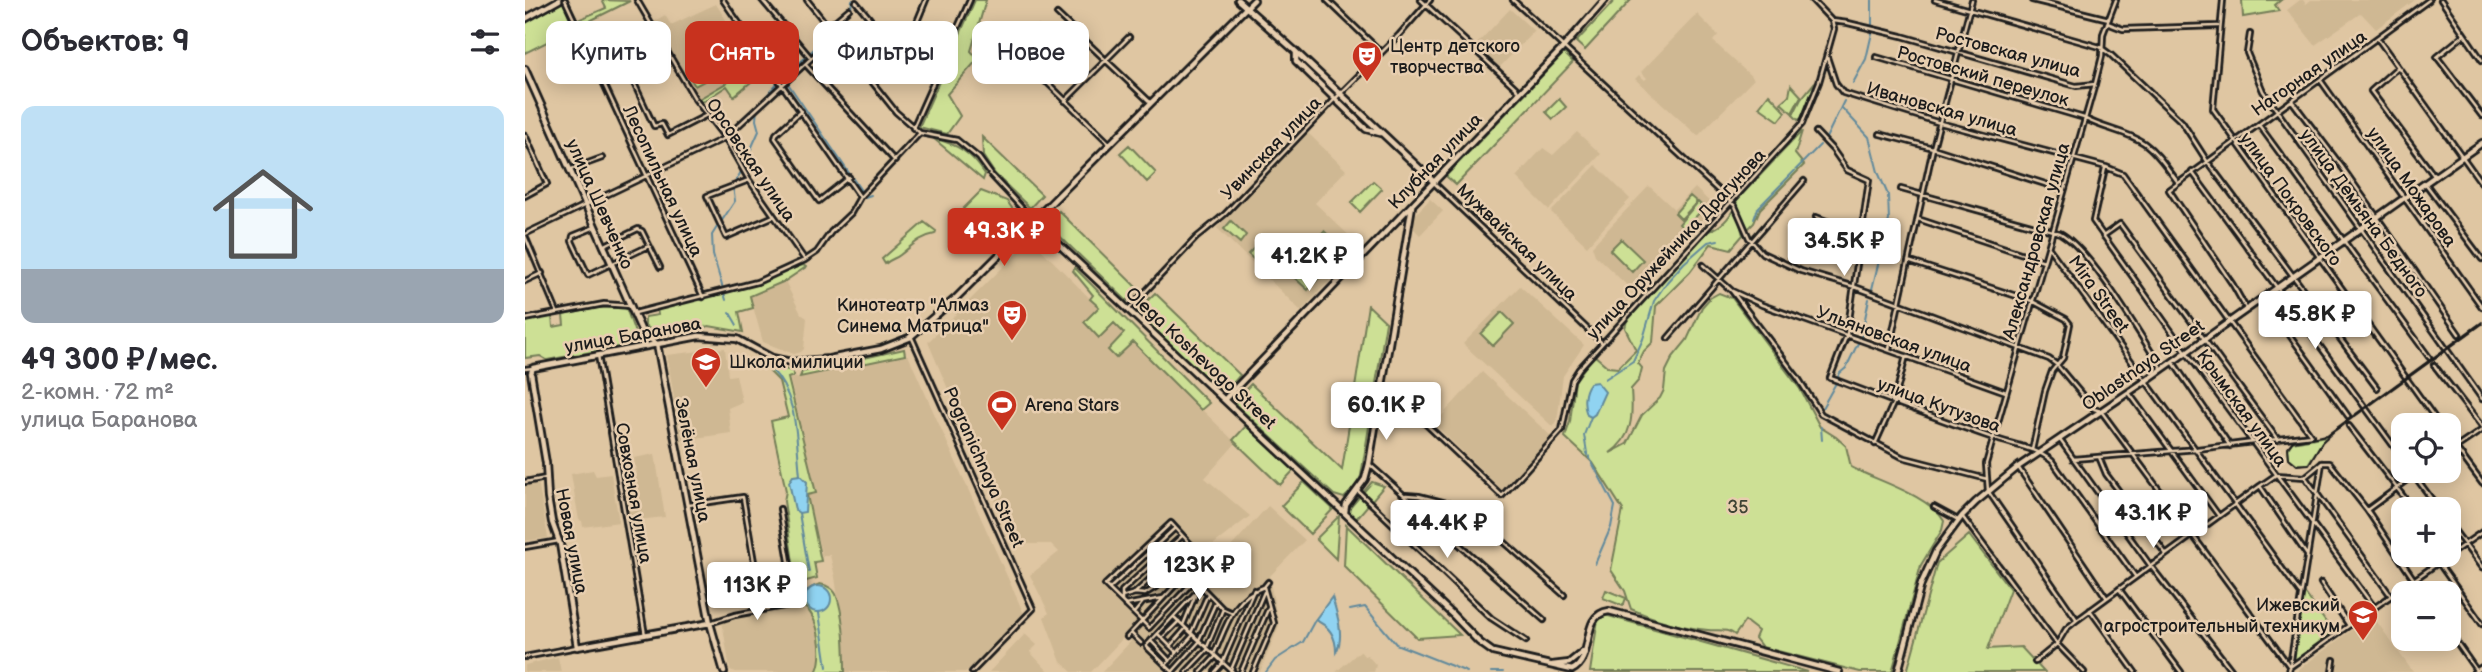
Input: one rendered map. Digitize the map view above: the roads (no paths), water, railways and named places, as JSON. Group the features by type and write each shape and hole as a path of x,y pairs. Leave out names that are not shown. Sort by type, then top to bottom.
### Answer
{"main road":[{"path":"525,19 559,0"},
{"name":"Мужвайская улица","path":"1238,0 1434,182"},
{"name":"улица Баранова","path":"533,368 699,336 737,339 772,358 805,363 881,349 911,337 956,298 1254,0"},
{"name":"Клубная улица","path":"1225,399 1519,94 1605,0"},
{"name":"Мужвайская улица","path":"1296,52 1296,61 1366,129 1382,133"},
{"name":"улица Шевченко","path":"525,69 643,334"},
{"name":"Oblastnaya Street","path":"1898,672 1921,584 1936,551 1960,518 1988,491 2018,467 2129,393 2482,143"},
{"path":"1345,513 1346,505 1365,479 1369,464 1413,204"},
{"name":"Olega Koshevogo Street","path":"1034,221 1485,648 1508,657 1577,670"},
{"path":"639,348 643,334 657,344"},
{"name":"Зелёная улица","path":"657,344 710,623 724,672"},
{"name":"Новая улица","path":"533,368 531,379 548,498 559,541 577,647"},
{"path":"1332,501 1351,499"},
{"path":"1577,670 1583,659 1594,618 1601,612 1609,611 1839,672"},
{"path":"577,647 710,623"},
{"path":"1544,665 1569,663 1579,657 1586,647"}],"street":[{"name":"Лесопильная улица","path":"565,0 703,297"},
{"name":"Орсовская улица","path":"637,0 648,21"},
{"path":"723,0 849,177 860,197"},
{"path":"557,312 525,235 725,138 811,58 762,0"},
{"path":"807,0 823,21"},
{"path":"917,21 926,0"},
{"path":"913,128 969,0"},
{"path":"1327,0 1381,52"},
{"path":"1421,0 1516,88 1519,94"},
{"name":"Увинская улица","path":"1128,310 1196,238 1212,227 1290,147 1430,0"},
{"path":"1513,0 1735,206 1752,242 1762,253 1801,271 1899,303 2049,359 2057,365 2094,409 2101,411 2290,670"},
{"path":"1812,0 1832,22"},
{"path":"1935,0 2103,48 2182,122 2207,161 2377,388"},
{"path":"1889,349 1933,148 1972,0"},
{"path":"2032,0 2108,21 2123,29 2220,26"},
{"name":"Александровская улица","path":"1988,491 1986,464 2095,84 2103,48 2103,34 2116,0"},
{"name":"улица Покровского","path":"2224,0 2211,105 2234,141 2431,413"},
{"name":"Нагорная улица","path":"2247,310 2169,190 2429,0"},
{"path":"2441,0 2482,60"},
{"path":"856,1 872,21"},
{"path":"835,21 849,9"},
{"path":"1057,14 1151,103"},
{"name":"Ростовская улица","path":"1832,22 1848,23 1958,51 2076,86 2095,84"},
{"name":"улица Оружейника Драгунова","path":"1381,393 1394,394 1502,496 1562,430 1572,380 1601,342 1802,124 1827,57 1834,29 1832,22"},
{"name":"улица Демьяна Бедного","path":"2250,34 2247,48 2251,65 2276,112 2482,399"},
{"path":"2464,35 2437,57 2482,116"},
{"path":"1065,101 1129,37"},
{"path":"2378,39 2482,184"},
{"name":"Ивановская улица","path":"1827,57 1836,84 1843,93 1940,123 2106,167"},
{"name":"Ростовский переулок","path":"1876,57 2084,118 2103,128 2126,135 2144,143 2153,151 2178,182"},
{"name":"Орсовская улица","path":"671,59 725,138 749,180 805,260"},
{"path":"805,64 895,161"},
{"path":"2398,67 2371,91 2435,177"},
{"name":"улица Можарова","path":"2321,80 2482,307"},
{"path":"635,84 654,126 662,124 668,135 707,115"},
{"path":"872,84 896,112 920,133 957,139 979,158 992,177 1034,221"},
{"path":"1048,84 1110,144"},
{"path":"2292,101 2342,167 2459,334"},
{"path":"801,111 775,138 819,201 849,177"},
{"path":"2258,124 2429,357"},
{"path":"1815,132 1833,150 1847,170 1869,180 1847,334"},
{"path":"635,313 757,282 805,260 817,252 831,232 851,213 860,197 920,133"},
{"path":"1880,134 2064,190"},
{"path":"525,135 547,184 525,196"},
{"path":"569,170 602,158"},
{"path":"2073,459 2230,446 2311,435 2125,176 2106,167"},
{"name":"Крымская улица","path":"2106,167 2093,221 2374,607"},
{"path":"2192,172 2391,443"},
{"path":"749,180 707,197 726,237 774,216"},
{"path":"1668,338 1804,181"},
{"name":"Мужвайская улица","path":"1434,182 1601,342"},
{"path":"2425,183 2482,259"},
{"path":"1901,189 2052,233 2060,233 2073,240 2163,369"},
{"path":"1817,217 1829,222 1840,232 1861,239"},
{"path":"1917,219 2044,261"},
{"path":"2103,236 2119,223 2278,440"},
{"path":"594,227 573,236 572,240 588,275 649,246"},
{"path":"603,246 638,229 642,231 660,267"},
{"name":"Mira Street","path":"2049,248 2300,593"},
{"path":"1908,261 2032,301 2066,319 2070,324 2063,358 2045,391 2032,451"},
{"name":"Ульяновская улица","path":"1703,265 1732,291 1762,305 2006,392"},
{"path":"525,281 542,273"},
{"path":"1732,291 1798,378 1821,414 1902,457 1987,479"},
{"path":"2263,298 2348,416"},
{"path":"525,319 604,304 632,306"},
{"name":"улица Кутузова","path":"1847,334 1830,378 1993,438 2041,452"},
{"name":"Pogranichnaya Street","path":"911,337 1033,608 972,672"},
{"name":"Совхозная улица","path":"598,355 645,635"},
{"path":"1875,444 1894,402 1906,356"},
{"path":"2173,362 2230,446"},
{"path":"2434,365 2482,428 2461,444"},
{"path":"525,369 533,368"},
{"path":"2129,393 2219,516"},
{"path":"2349,426 2404,497"},
{"path":"2060,440 2150,565 2233,672"},
{"path":"2041,452 2052,461 2112,548 2135,576"},
{"path":"2461,455 2482,482"},
{"path":"2099,457 2106,474 2166,554"},
{"path":"2290,670 2322,463"},
{"path":"2035,662 2057,644 2066,629 2106,597 2260,486 2276,475 2305,477 2322,463 2330,463 2367,510 2413,580 2431,567"},
{"path":"1369,464 1544,620"},
{"path":"2018,467 2106,597"},
{"path":"2290,670 2391,596 2305,477"},
{"path":"525,482 547,478"},
{"path":"2367,510 2402,483"},
{"path":"2260,486 2307,555"},
{"path":"1358,491 1492,618 1526,641"},
{"path":"1988,491 2077,620"},
{"path":"1405,495 1466,508 1564,595"},
{"path":"688,506 743,497 762,609"},
{"path":"1934,507 1960,518 2057,644 2084,672"},
{"path":"710,623 762,609 800,603 794,590 781,509"},
{"path":"1190,585 1149,628 1105,584 1171,523 1193,547"},
{"path":"1109,589 1175,528"},
{"path":"2461,547 2482,532"},
{"path":"1122,599 1122,591 1182,536"},
{"path":"2461,540 2482,568"},
{"path":"525,547 559,541"},
{"path":"1122,599 1135,593 1189,543"},
{"path":"2442,567 2482,624"},
{"path":"1184,569 1223,609 1232,613"},
{"path":"1127,637 1184,577"},
{"path":"1174,617 1232,671 1268,582"},
{"path":"1135,593 1145,594 1162,583"},
{"path":"2321,583 2349,625"},
{"path":"1201,587 1147,647 1173,672 1200,640 1216,602"},
{"path":"1201,672 1215,655 1232,613 1246,595 1264,588"},
{"path":"1253,672 1273,624 1264,588"},
{"path":"2119,589 2181,672"},
{"path":"1215,672 1223,662 1254,590"},
{"path":"1170,646 1185,627 1197,592"},
{"path":"1166,665 1192,634 1208,594"},
{"path":"1125,605 1164,598"},
{"path":"1134,613 1144,601"},
{"path":"1241,672 1269,607"},
{"path":"1186,672 1208,648 1223,609"},
{"path":"2090,610 2135,672"},
{"path":"1162,638 1179,621"},
{"path":"1131,633 1141,643"},
{"path":"1158,634 1177,653"},
{"path":"1151,641 1170,661"},
{"path":"525,657 577,647"},
{"path":"2461,650 2475,671 2482,667"},
{"path":"2332,672 2334,660"}],"water":[{"path":"1597,382 1605,392 1591,417 1587,415 1585,394 1590,383"},
{"path":"800,475 807,482 805,512 799,513 795,510 789,482 793,476"},
{"path":"818,586 827,590 831,599 827,608 818,612 809,608 805,599 809,590"},
{"path":"1332,597 1340,633 1336,652 1331,633 1325,625 1315,620"}],"waterway":[{"path":"851,8 852,0"},
{"path":"1872,0 1872,25"},
{"path":"1853,83 1866,59 1872,33"},
{"path":"810,53 813,50"},
{"path":"799,63 807,56"},
{"path":"760,104 776,84"},
{"path":"789,85 862,192"},
{"path":"1826,138 1844,101"},
{"path":"1841,107 1869,137 1878,172 1888,195 1889,220 1872,289"},
{"path":"743,167 759,131 757,109"},
{"path":"1754,219 1758,208 1820,145"},
{"path":"721,222 735,201 733,186 742,170"},
{"path":"865,197 871,195"},
{"path":"719,224 712,235 713,255 723,289"},
{"path":"1605,379 1633,361 1643,339 1654,301 1667,282 1708,242 1718,240"},
{"path":"724,293 726,300"},
{"path":"1861,338 1869,299"},
{"path":"730,313 737,325"},
{"path":"1837,379 1846,368 1859,341"},
{"path":"771,369 780,380 791,404 800,475"},
{"path":"1822,408 1836,383"},
{"path":"1591,417 1584,435 1587,453 1615,506 1611,527 1595,564"},
{"path":"1821,427 1822,440"},
{"path":"799,513 809,572"},
{"path":"1350,610 1365,607 1396,644 1467,672"},
{"path":"819,613 827,667"},
{"path":"1266,672 1275,660 1303,642 1315,620"},
{"path":"1491,672 1503,672"}],"tram line":[{"path":"2482,322 2327,435 2293,441 2288,447 2289,458 2297,465 2309,464 2322,442 2333,432 2482,324"}],"place":[{"name":"Центр детского творчества","path":"1367,83"},
{"name":"Кинотеатр \"Алмаз Синема Матрица\"","path":"1012,342"},
{"name":"Школа милиции","path":"706,389"},
{"name":"Arena Stars","path":"1002,432"},
{"name":"Ижевский агростроительный техникум","path":"2363,642"}],"park label":[{"name":"35","path":"1738,507"}]}
